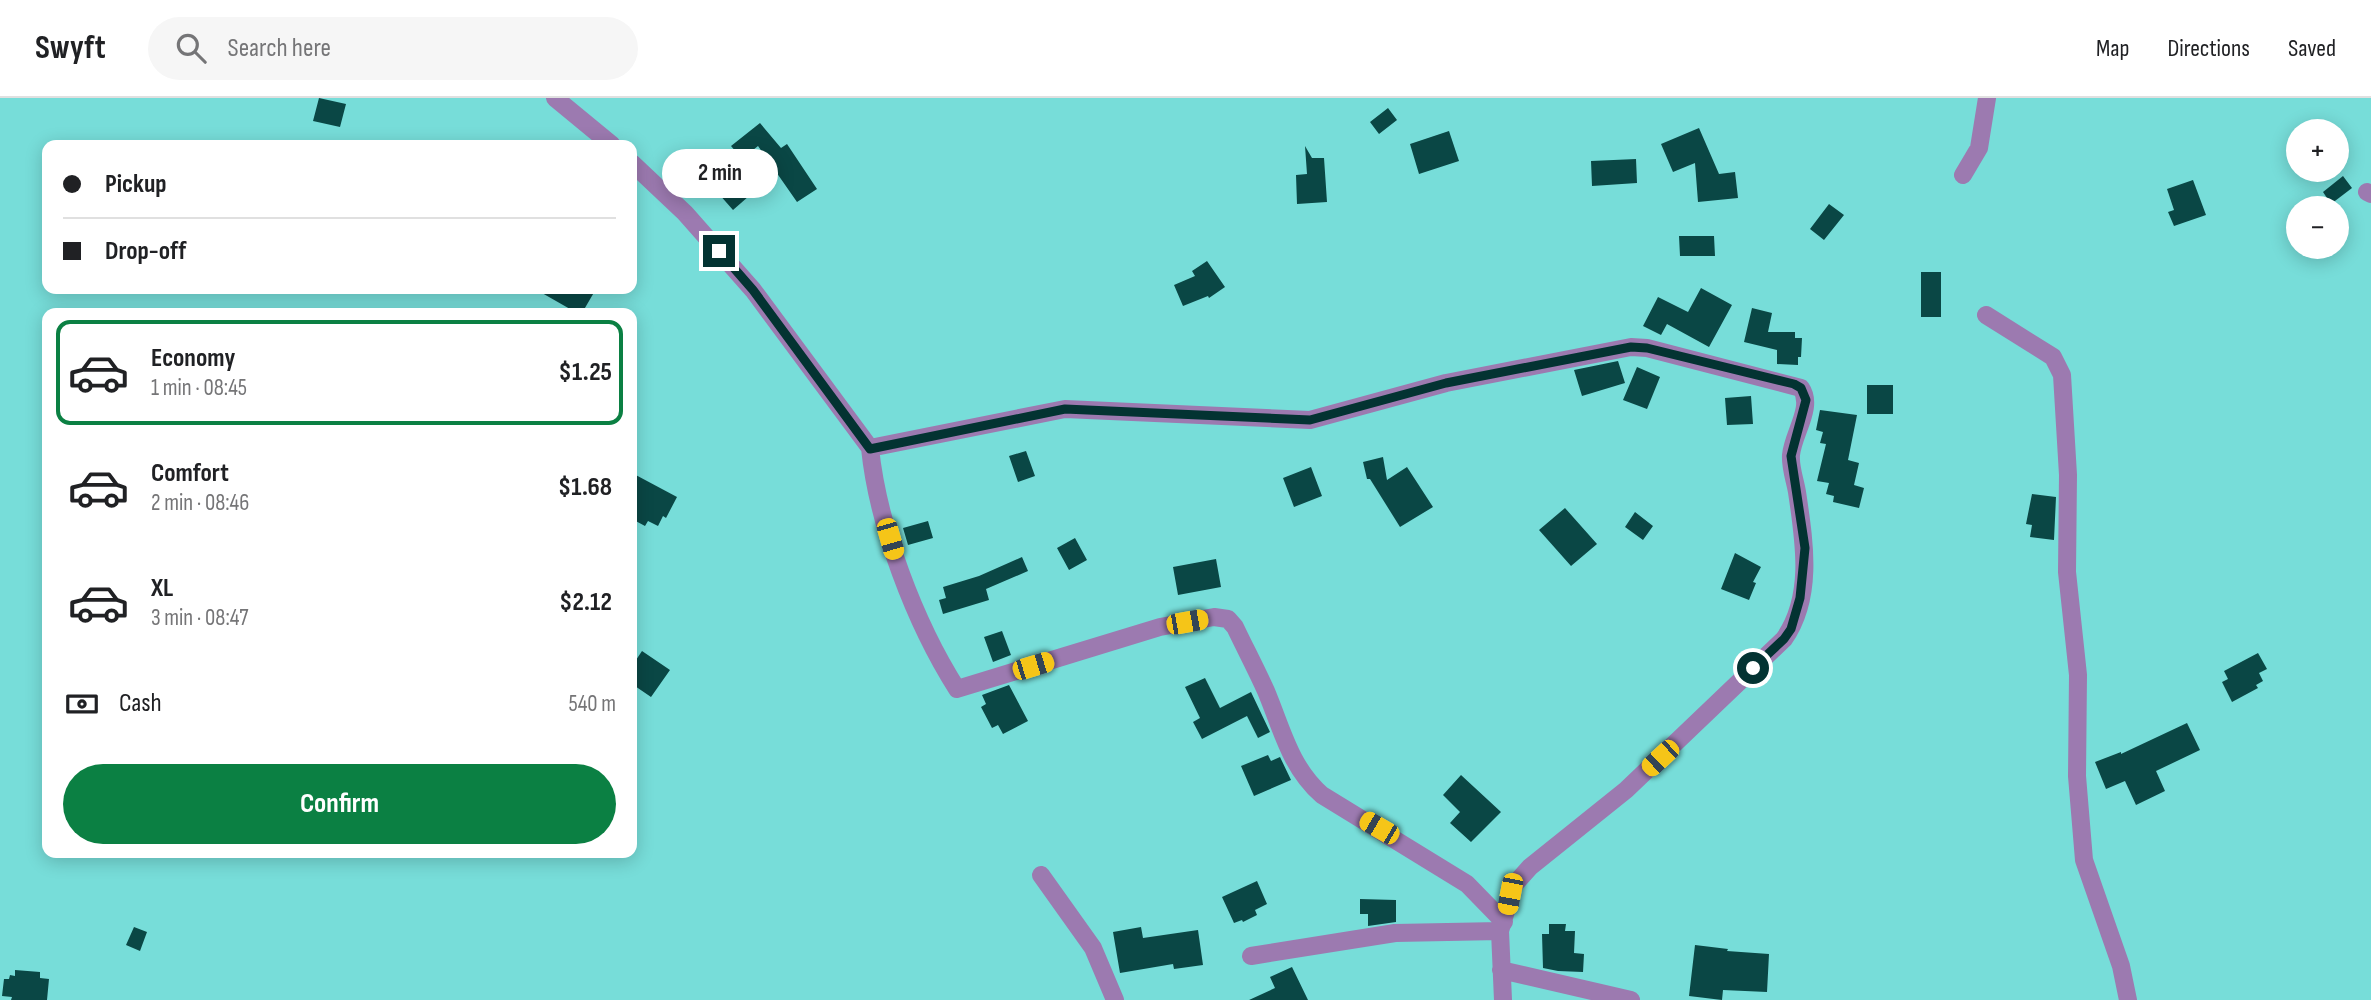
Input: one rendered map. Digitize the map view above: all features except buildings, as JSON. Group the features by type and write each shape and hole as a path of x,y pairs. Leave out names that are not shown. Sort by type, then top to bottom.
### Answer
{"street":[{"path":"555,98 606,140"},
{"path":"1963,174 1979,148 1987,98"},
{"path":"637,168 685,213 753,290 870,449 873,478 896,559 936,655 957,689 1160,627 1214,617 1227,619 1235,627 1301,774 1322,795 1467,884 1502,927"},
{"path":"1986,315 2053,357 2063,374 2068,475 2067,572 2078,675 2077,776 2084,860 2121,966 2128,1000"},
{"path":"870,449 1065,409 1310,420 1446,383 1631,347 1660,351 1801,388 1806,400 1791,456 1805,562 1800,598 1791,629 1711,711 1626,790 1530,867 1514,885 1502,927 1503,1000"},
{"path":"1041,876 1093,948 1115,1000"},
{"path":"1251,956 1395,933 1502,927"},
{"path":"1501,970 1631,1000"}],"route":[{"path":"719,251 753,290 870,449 1065,409 1310,420 1446,383 1638,346 1794,384 1805,393 1806,400 1791,456 1805,548 1804,575 1791,629 1753,668"}]}
